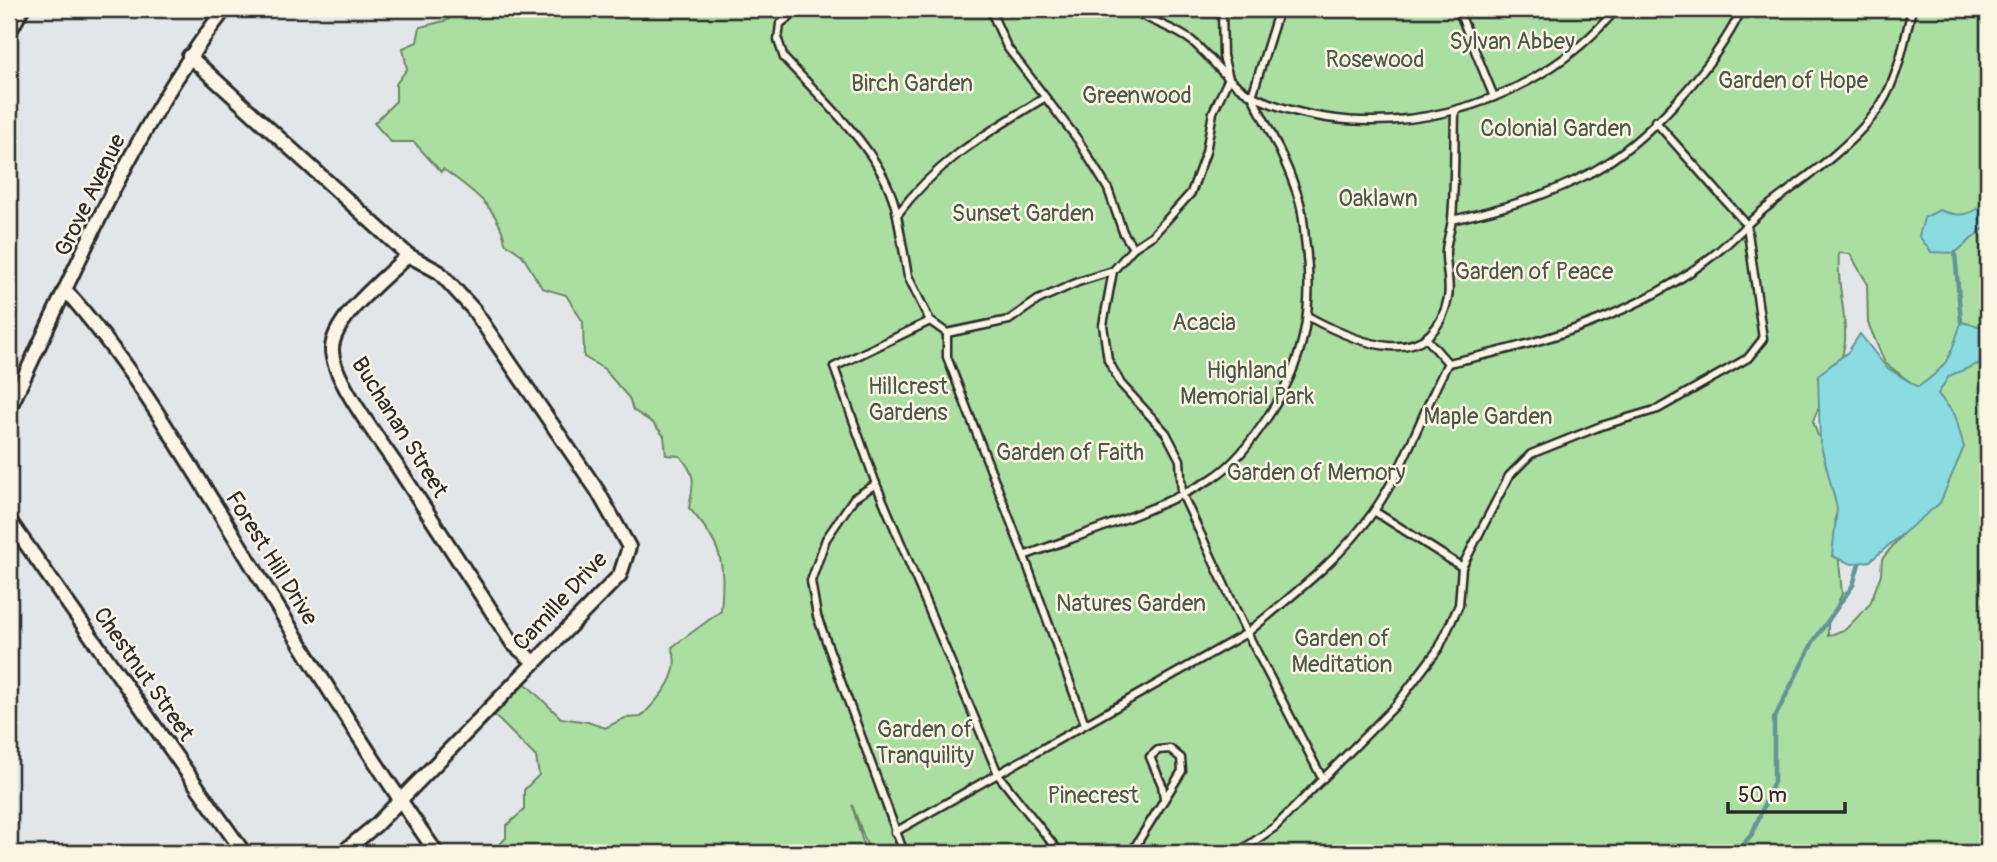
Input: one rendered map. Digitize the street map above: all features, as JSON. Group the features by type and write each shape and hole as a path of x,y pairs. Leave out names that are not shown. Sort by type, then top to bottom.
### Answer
{"street":[{"path":"9,33 22,9"},
{"name":"Grove Avenue","path":"9,409 158,105 189,55 225,9"},
{"path":"189,55 408,255"},
{"name":"Camille Drive","path":"342,853 376,825 398,799 620,575 629,547 597,490 473,309 439,272 408,255"},
{"name":"Buchanan Street","path":"408,255 344,318 331,350 334,364 359,410 513,644 533,661"},
{"name":"Forest Hill Drive","path":"66,291 86,314 176,442 398,799 436,852"},
{"name":"Chestnut Street","path":"9,520 244,853"}],"lane":[{"path":"799,9 780,24 778,40 784,58 880,165 894,195 908,276 930,321 947,334"},
{"path":"990,9 1007,47 1078,140 1108,189 1123,232 1133,248"},
{"path":"1131,9 1173,28 1194,43 1229,78 1252,96 1303,112 1367,122 1455,112 1494,97 1529,80 1570,52 1616,9"},
{"path":"1222,9 1223,56 1229,78 1213,112 1206,152 1191,193 1153,235 1133,248 1113,271 1103,325 1108,360 1121,384 1166,433 1180,460 1182,494 1247,633 1322,778"},
{"path":"1024,556 1182,494 1213,478 1244,451 1275,407 1299,357 1309,317 1308,256 1301,204 1282,156 1252,96 1279,9"},
{"path":"1458,9 1494,97"},
{"path":"1452,220 1507,208 1594,171 1655,121 1707,67 1731,32 1742,9"},
{"path":"1448,363 1524,345 1593,322 1657,293 1715,254 1829,159 1873,117 1897,73 1912,9"},
{"path":"897,215 916,190 967,144 1044,98"},
{"path":"1309,317 1345,337 1376,345 1409,346 1427,339 1448,298 1446,252 1452,220 1455,112"},
{"path":"1237,853 1275,827 1396,705 1439,648 1459,606 1461,567 1509,477 1531,454 1601,426 1658,409 1748,358 1763,339 1747,225 1655,121"},
{"path":"947,334 1009,320 1038,300 1078,282 1113,271"},
{"path":"930,321 834,368 876,484 999,776 1060,853"},
{"path":"947,334 947,357 1085,724"},
{"path":"1427,339 1448,363"},
{"path":"895,832 999,776 1247,633 1349,543 1374,511 1410,450 1448,363"},
{"path":"876,484 854,498 826,539 811,581 817,616 904,853"},
{"path":"1374,511 1461,567"},
{"path":"1131,853 1182,771 1181,758 1170,749 1158,750 1150,757 1162,785 1164,798"}],"green space":[{"name":"Highland Memorial Park","path":"457,9 1988,9 1988,853 870,853 852,805 866,853 491,853 506,838 506,826 524,810 524,790 539,775 536,757 491,712 524,682 561,718 605,728 625,718 641,717 662,694 672,676 675,657 672,647 721,611 722,567 709,533 689,508 693,481 690,470 680,456 666,455 664,436 653,423 633,410 629,398 604,369 584,357 583,322 566,295 542,288 522,255 505,243 497,220 482,200 443,169 441,172 414,142 391,142 374,123 396,101 396,84 407,69 403,48 417,42 420,27 448,20","holes":["1839,253 1850,254 1867,283 1868,323 1885,363 1930,397 1905,531 1882,559 1881,574 1870,604 1846,629 1828,636 1828,624 1842,594 1835,518 1842,502 1838,459 1818,436 1813,421 1843,352 1845,331"]}],"water":[{"path":"1988,200 1988,225 1955,253 1931,252 1919,236 1924,218 1939,210 1965,214"},
{"path":"1961,322 1988,328 1980,363 1949,376 1938,394 1955,415 1964,447 1940,503 1870,561 1852,564 1832,556 1837,508 1820,442 1818,375 1848,352 1860,334 1886,367 1918,387 1947,360"}],"waterway":[{"path":"1955,253 1961,322"},
{"path":"1736,853 1752,834 1774,782 1774,719 1813,642 1853,585 1859,564"}],"park label":[{"name":"Sylvan Abbey","path":"1512,41"},
{"name":"Rosewood","path":"1375,59"},
{"name":"Garden of Hope","path":"1793,80"},
{"name":"Birch Garden","path":"912,83"},
{"name":"Greenwood","path":"1137,95"},
{"name":"Colonial Garden","path":"1556,128"},
{"name":"Oaklawn","path":"1378,198"},
{"name":"Sunset Garden","path":"1023,213"},
{"name":"Garden of Peace","path":"1534,271"},
{"name":"Acacia","path":"1204,322"},
{"name":"Hillcrest Gardens","path":"908,399"},
{"name":"Maple Garden","path":"1488,416"},
{"name":"Garden of Faith","path":"1070,452"},
{"name":"Garden of Memory","path":"1316,472"},
{"name":"Natures Garden","path":"1131,603"},
{"name":"Garden of Meditation","path":"1342,651"},
{"name":"Garden of Tranquility","path":"925,742"},
{"name":"Pinecrest","path":"1093,795"}]}
